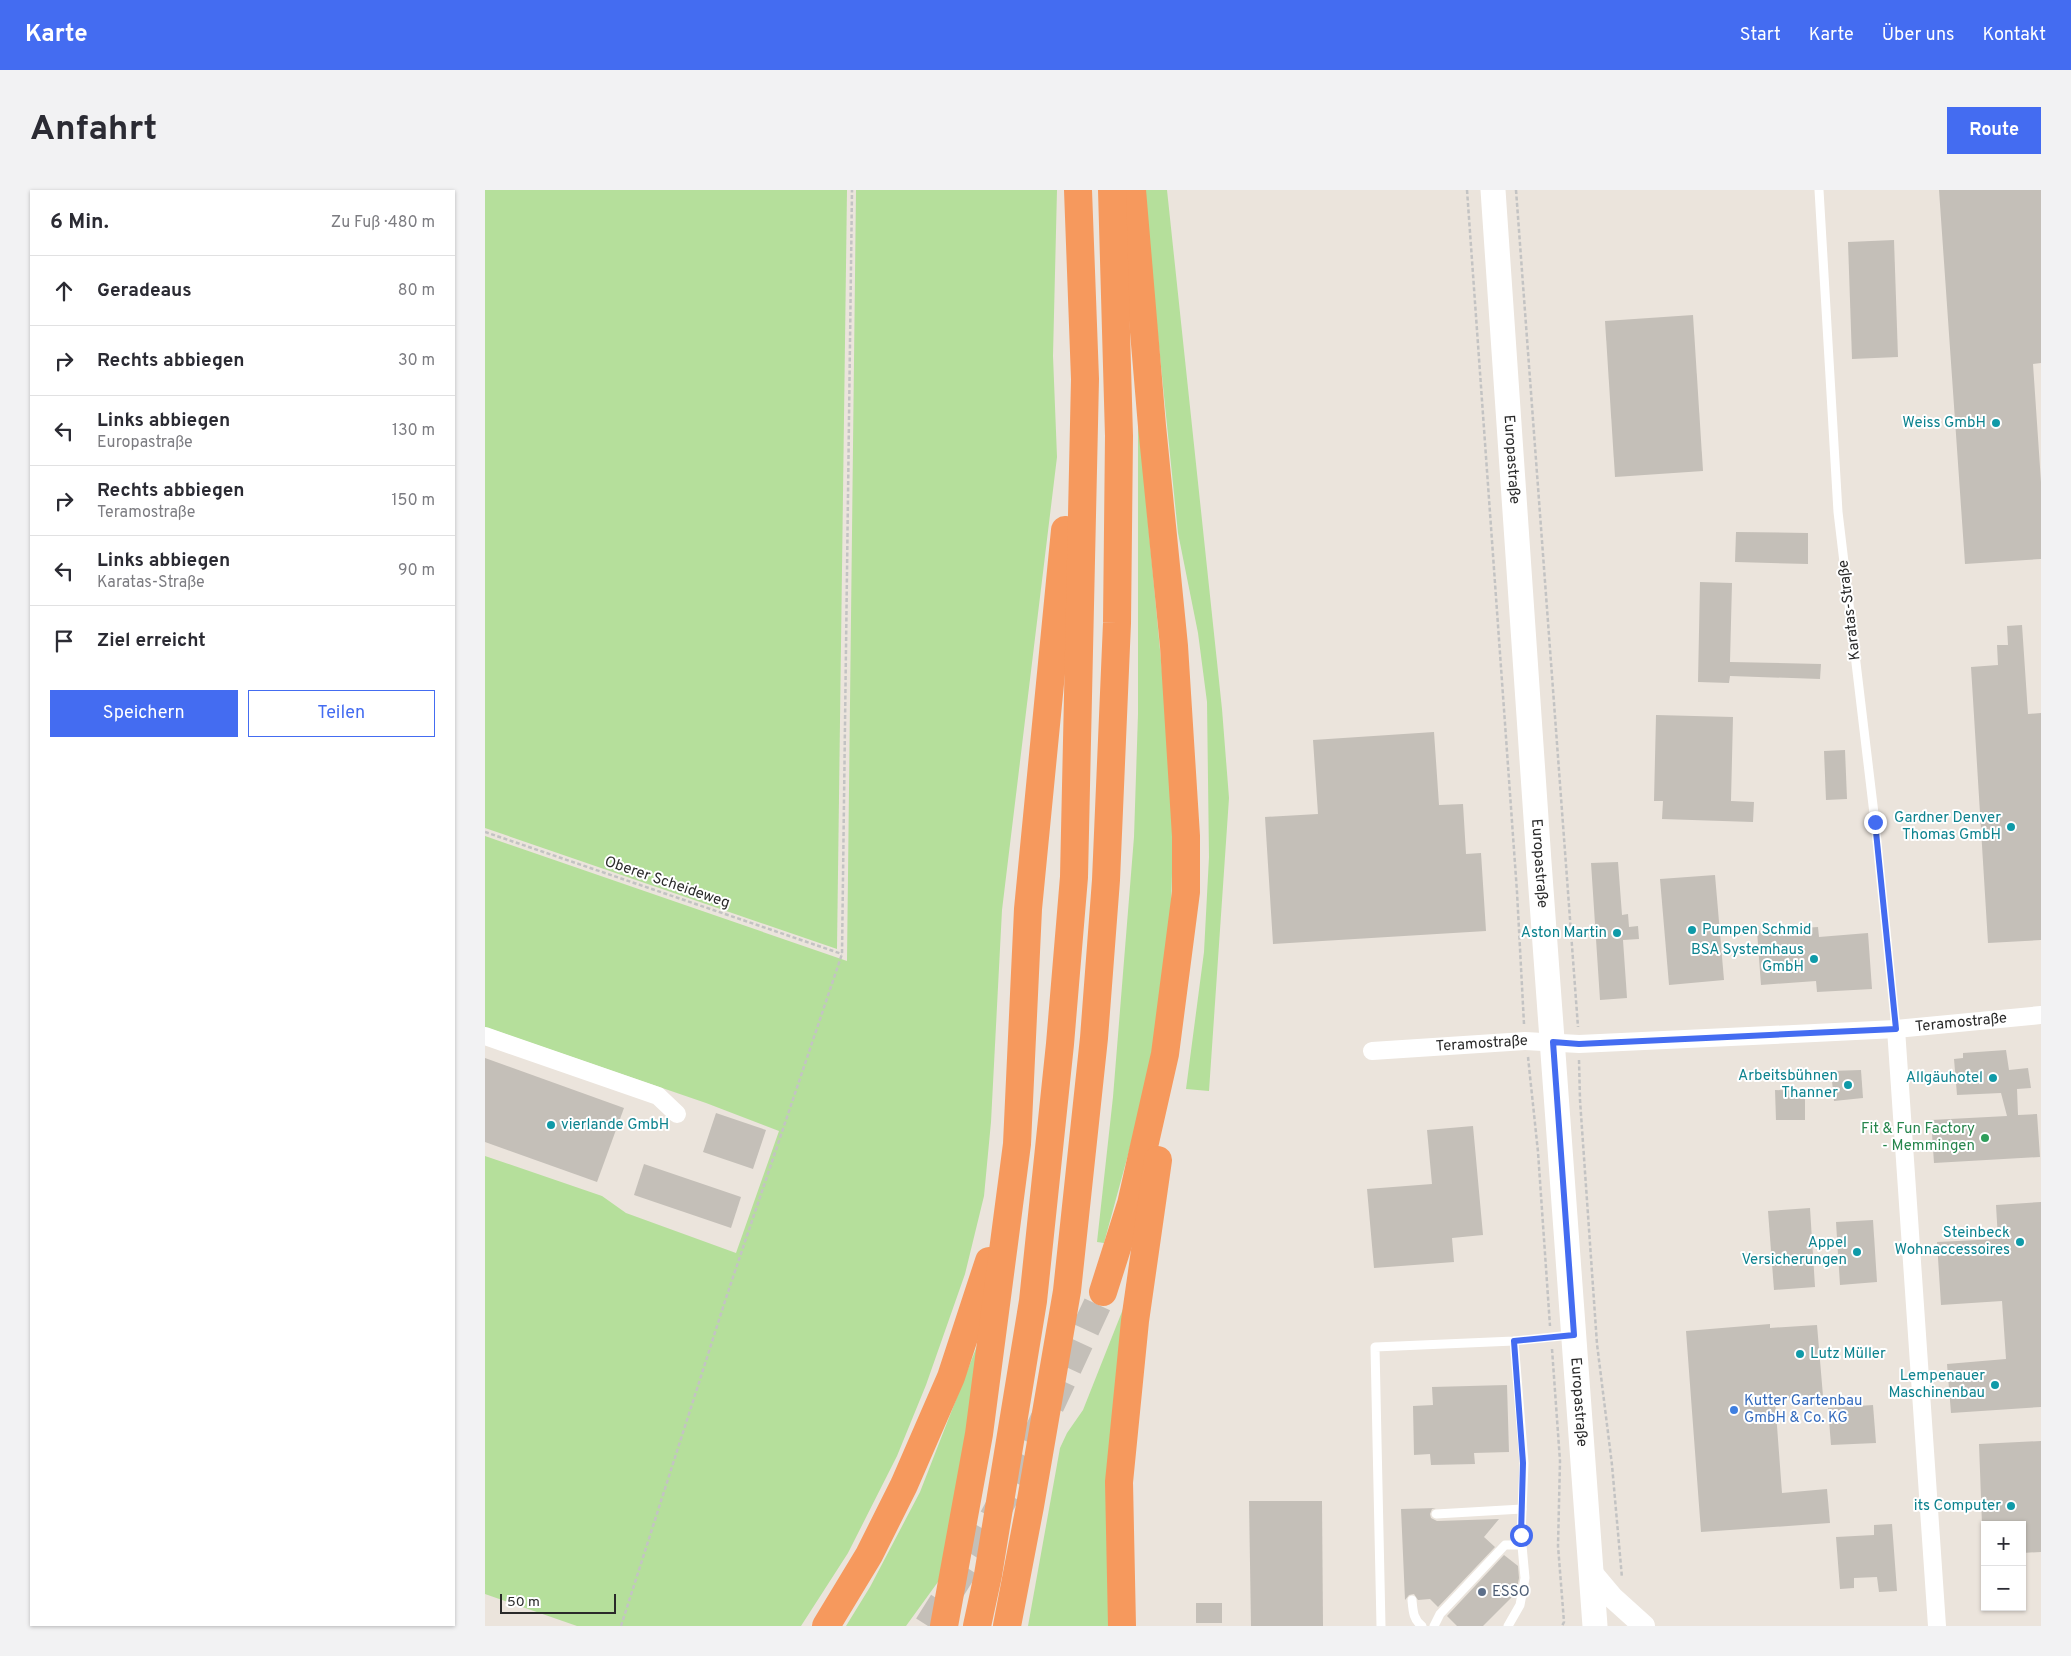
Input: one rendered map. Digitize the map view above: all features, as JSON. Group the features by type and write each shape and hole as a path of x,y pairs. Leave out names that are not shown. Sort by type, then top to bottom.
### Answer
{"highway":[{"path":"977,1626 988,1575 1033,1301 1060,1044 1075,877 1085,379 1078,190"},
{"path":"1007,1626 1067,1291 1094,1038 1106,880 1117,623 1118,456 1112,190"},
{"path":"1122,1626 1119,1482 1135,1321 1159,1151 1165,1054 1186,892 1186,836 1174,646 1131,190"},
{"path":"944,1626 979,1434 1017,1144 1032,863 1071,480 1085,379"},
{"path":"1103,1292 1131,1204 1165,1054"},
{"path":"826,1626 869,1555 904,1485 951,1377 1010,1196"}],"main road":[{"name":"Europastraße","path":"1493,190 1539,862 1595,1626"}],"street":[{"name":"Teramostraße","path":"1372,1050 1525,1041 1579,1044 1896,1029 2041,1015"},
{"path":"1896,1029 1937,1626"},
{"path":"485,1036 658,1096 677,1114"},
{"path":"1592,1573 1613,1598 1644,1626"}],"lane":[{"name":"Karatas-Straße","path":"1819,190 1838,512 1875,822 1896,1029"},
{"path":"1381,1626 1375,1347 1514,1341 1574,1335"},
{"path":"1508,1626 1520,1606 1525,1578 1521,1545 1523,1463 1514,1341"},
{"path":"1436,1514 1522,1509"},
{"path":"1434,1626 1440,1614 1505,1545 1521,1545"},
{"path":"1412,1600 1413,1614 1416,1622 1422,1626"}],"path":[{"path":"621,1626 727,1295 842,954 852,190"},
{"path":"1467,190 1517,883 1525,1041"},
{"path":"1516,190 1579,1044 1580,1100 1597,1344 1612,1465 1623,1585"},
{"name":"Oberer Scheideweg","path":"485,832 842,954"}],"green space":[{"path":"485,190 847,190 837,949 485,828"},
{"path":"856,190 1057,190 1053,356 1057,457 1002,910 991,1122 984,1196 965,1274 926,1385 897,1456 848,1553 801,1626 577,1626 485,1594 485,1156 602,1196 626,1213 736,1253 779,1131 706,1103 485,1027 485,836 847,961"},
{"path":"1143,190 1167,190 1222,709 1229,798 1209,1091 1186,1089 1204,952 1209,857 1207,702 1198,633 1178,533"},
{"path":"1138,415 1165,703 1173,836 1171,911 1151,1059 1141,1107 1104,1243 1097,1242 1113,1097 1134,837 1138,714"},
{"path":"1125,1304 1113,1626 1028,1626 1060,1448 1067,1433 1083,1410"},
{"path":"984,1328 943,1575 906,1626 846,1626 870,1587 920,1492"}],"building":[{"name":"Weiss GmbH","path":"1939,190 2041,190 2041,363 2033,364 2041,482 2041,559 1965,564"},
{"path":"1894,240 1898,357 1852,359 1848,242"},
{"path":"1693,315 1703,471 1615,477 1605,321"},
{"path":"1736,532 1808,533 1808,564 1735,562"},
{"path":"1700,582 1732,583 1730,662 1821,664 1820,679 1730,676 1729,683 1698,682"},
{"name":"Gardner Denver Thomas GmbH","path":"2022,625 2028,714 2041,713 2041,940 1988,943 1971,667 1998,665 1997,645 2008,645 2007,626"},
{"path":"1656,715 1733,717 1731,801 1754,802 1753,822 1662,819 1663,801 1654,801"},
{"path":"1434,732 1439,805 1463,804 1466,854 1481,853 1486,931 1273,944 1265,817 1318,814 1313,740"},
{"path":"1845,750 1847,799 1826,800 1824,751"},
{"name":"Aston Martin","path":"1618,862 1622,915 1628,914 1629,927 1638,926 1639,939 1623,940 1627,998 1600,1000 1591,863"},
{"name":"Pumpen Schmid","path":"1715,875 1724,980 1669,985 1660,879"},
{"name":"BSA Systemhaus GmbH","path":"1818,927 1819,937 1868,933 1872,989 1817,992 1816,981 1761,985 1757,931"},
{"name":"Fit & Fun Factory - Memmingen","path":"2006,1050 2009,1070 2028,1068 2031,1088 2017,1089 2018,1115 2037,1114 2040,1157 1934,1163 1931,1120 2007,1116 2001,1093 1957,1095 1954,1059 1963,1058 1963,1053"},
{"name":"vierlande GmbH","path":"485,1058 624,1108 597,1182 485,1142"},
{"name":"Arbeitsbühnen Thanner","path":"1861,1070 1863,1098 1834,1101 1831,1071"},
{"path":"1775,1090 1805,1091 1805,1120 1776,1120"},
{"path":"716,1113 766,1130 753,1169 703,1152"},
{"path":"1473,1126 1483,1235 1452,1238 1454,1262 1374,1268 1367,1189 1432,1184 1427,1130"},
{"path":"644,1164 741,1197 731,1228 634,1195"},
{"path":"2041,1202 2041,1407 1951,1413 1947,1364 2006,1359 2002,1301 1941,1305 1937,1242 1998,1239 1996,1205"},
{"path":"1810,1208 1815,1287 1774,1290 1768,1211"},
{"name":"Appel Versicherungen","path":"1873,1220 1877,1282 1840,1285 1836,1222"},
{"name":"Kutter Gartenbau GmbH & Co. KG","path":"1770,1324 1770,1328 1817,1325 1823,1396 1775,1399 1782,1493 1827,1489 1830,1523 1701,1532 1686,1331"},
{"path":"1507,1385 1509,1452 1474,1453 1475,1464 1431,1465 1430,1454 1414,1455 1413,1406 1433,1405 1432,1387"},
{"path":"1873,1405 1876,1443 1831,1445 1828,1408"},
{"path":"2041,1441 2041,1552 2026,1553 2026,1521 1982,1521 1979,1444"},
{"path":"1249,1501 1322,1501 1323,1626 1251,1626"},
{"path":"1436,1508 1432,1509 1430,1514 1431,1518 1437,1521 1499,1519 1484,1537 1495,1547 1438,1607 1430,1599 1418,1600 1414,1594 1409,1595 1405,1600 1401,1509"},
{"path":"1892,1524 1897,1591 1879,1592 1877,1577 1854,1578 1854,1588 1840,1589 1836,1537 1874,1535 1874,1525"},
{"path":"1504,1555 1518,1566 1519,1578 1516,1593 1483,1626 1457,1626 1447,1616"},
{"path":"1196,1603 1222,1603 1222,1623 1196,1623"}],"tunnel":[{"path":"928,1626 974,1553 1028,1454 1103,1292"}],"place":[{"name":"Weiss GmbH","path":"1996,423"},
{"name":"Gardner Denver Thomas GmbH","path":"2011,827"},
{"name":"Pumpen Schmid","path":"1692,930"},
{"name":"Aston Martin","path":"1617,933"},
{"name":"BSA Systemhaus GmbH","path":"1814,959"},
{"name":"Allgäuhotel","path":"1993,1078"},
{"name":"Arbeitsbühnen Thanner","path":"1848,1085"},
{"name":"vierlande GmbH","path":"551,1125"},
{"name":"Fit & Fun Factory - Memmingen","path":"1985,1138"},
{"name":"Steinbeck Wohnaccessoires","path":"2020,1242"},
{"name":"Appel Versicherungen","path":"1857,1252"},
{"name":"Lutz Müller","path":"1800,1354"},
{"name":"Lempenauer Maschinenbau","path":"1995,1385"},
{"name":"Kutter Gartenbau GmbH & Co. KG","path":"1734,1410"},
{"name":"its Computer","path":"2011,1506"},
{"name":"ESSO","path":"1482,1592"}],"route":[{"path":"1521,1535 1523,1463 1514,1341 1574,1335 1553,1042 1579,1044 1896,1029 1875,822"}]}
